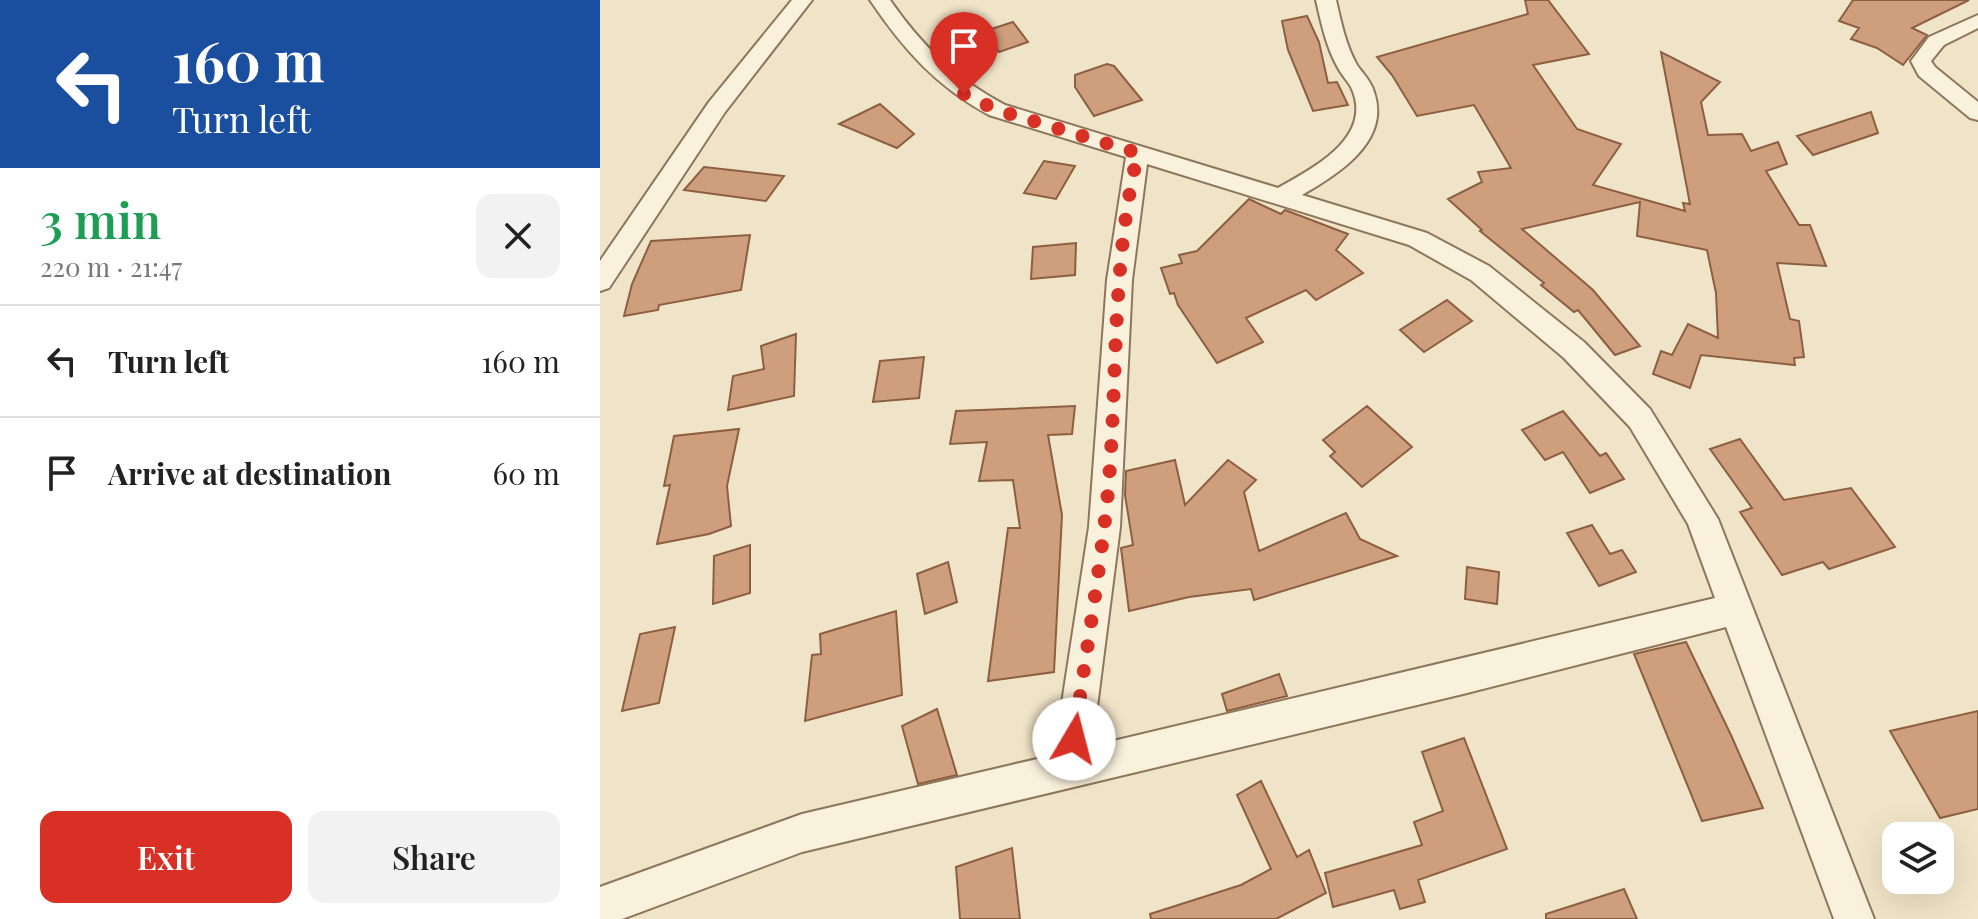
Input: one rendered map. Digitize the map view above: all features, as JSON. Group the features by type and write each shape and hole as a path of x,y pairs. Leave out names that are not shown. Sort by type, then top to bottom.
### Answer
{"street":[{"path":"600,281 717,107 802,0"},
{"path":"880,0 915,48 964,94 997,110 1418,239 1455,257 1508,294 1574,350 1640,418 1702,519 1854,919"},
{"path":"1282,196 1345,155 1358,141 1367,118 1362,86 1347,67 1326,0"},
{"path":"1978,21 1939,40 1927,49 1921,61 1926,71 1978,113"},
{"path":"1070,770 1108,492 1119,266 1128,196 1138,153"},
{"path":"600,907 802,833 1735,609"}],"building":[{"path":"1525,0 1548,0 1589,54 1533,65 1577,129 1621,144 1593,185 1685,211 1683,203 1690,204 1661,52 1720,82 1701,102 1708,135 1742,134 1751,151 1778,142 1787,164 1766,171 1799,225 1810,225 1826,266 1777,263 1790,319 1799,321 1804,357 1794,358 1795,365 1701,355 1690,388 1653,374 1661,351 1672,355 1688,324 1718,338 1716,293 1707,250 1637,236 1640,202 1522,229 1593,290 1640,346 1615,355 1578,310 1574,312 1541,285 1544,283 1480,231 1448,199 1482,182 1478,172 1511,168 1474,105 1417,116 1377,57 1528,14"},
{"path":"1853,0 1969,0 1912,28 1927,35 1903,65 1877,48 1851,39 1859,28 1839,21"},
{"path":"1307,16 1319,42 1328,83 1337,82 1348,105 1313,111 1288,50 1282,21"},
{"path":"1013,22 1028,42 999,52 985,31"},
{"path":"1107,64 1114,66 1142,100 1094,116 1075,87 1075,75"},
{"path":"880,104 914,134 897,148 839,124"},
{"path":"1871,112 1878,133 1813,155 1797,136"},
{"path":"1044,161 1075,166 1056,199 1024,193"},
{"path":"704,167 784,176 766,201 684,190"},
{"path":"1249,199 1281,214 1285,210 1348,234 1336,250 1363,273 1316,300 1306,290 1246,318 1263,342 1217,363 1178,305 1174,293 1170,294 1161,268 1182,263 1179,255 1197,251"},
{"path":"750,235 741,290 659,305 658,310 624,316 632,284 651,241"},
{"path":"1076,243 1075,275 1031,279 1033,247"},
{"path":"1447,300 1472,321 1424,352 1400,330"},
{"path":"796,334 794,396 728,410 733,376 764,369 761,346"},
{"path":"924,357 919,398 873,402 880,361"},
{"path":"1075,406 1072,434 1048,435 1062,515 1054,672 988,681 1008,528 1020,528 1013,480 979,481 987,442 950,444 956,411"},
{"path":"1367,406 1412,447 1362,487 1330,456 1335,452 1323,440"},
{"path":"1563,411 1600,456 1606,453 1624,479 1590,493 1563,452 1545,460 1522,430"},
{"path":"739,429 727,486 731,526 709,534 657,544 670,485 664,486 674,436"},
{"path":"1740,439 1784,500 1851,488 1895,547 1829,569 1823,562 1782,575 1740,512 1752,508 1710,449"},
{"path":"1175,460 1185,505 1228,460 1256,480 1244,492 1259,551 1346,513 1360,539 1397,556 1254,600 1251,589 1189,597 1129,611 1121,548 1133,545 1125,495 1126,471"},
{"path":"1592,525 1610,554 1622,550 1636,572 1599,586 1567,533"},
{"path":"750,545 750,593 713,604 714,556"},
{"path":"948,562 957,602 925,614 917,574"},
{"path":"1467,567 1499,572 1497,604 1465,599"},
{"path":"896,611 902,695 805,721 812,655 821,654 820,634"},
{"path":"675,627 659,703 622,711 640,634"},
{"path":"1686,642 1763,808 1702,821 1634,654"},
{"path":"1279,674 1287,696 1227,711 1222,694"},
{"path":"937,709 957,775 918,784 902,726"},
{"path":"1978,711 1978,809 1940,818 1890,731"},
{"path":"1464,738 1507,849 1418,880 1425,902 1400,909 1394,890 1333,907 1325,873 1422,845 1414,822 1443,811 1422,752"},
{"path":"1261,781 1297,857 1309,850 1326,893 1276,919 1151,919 1150,914 1241,885 1271,869 1237,795"},
{"path":"1012,848 1020,919 960,919 956,867"},
{"path":"1624,889 1637,919 1546,919 1546,914"}],"route":[{"path":"964,94 997,110 1138,153 1128,196 1119,266 1108,492 1074,739"}]}
